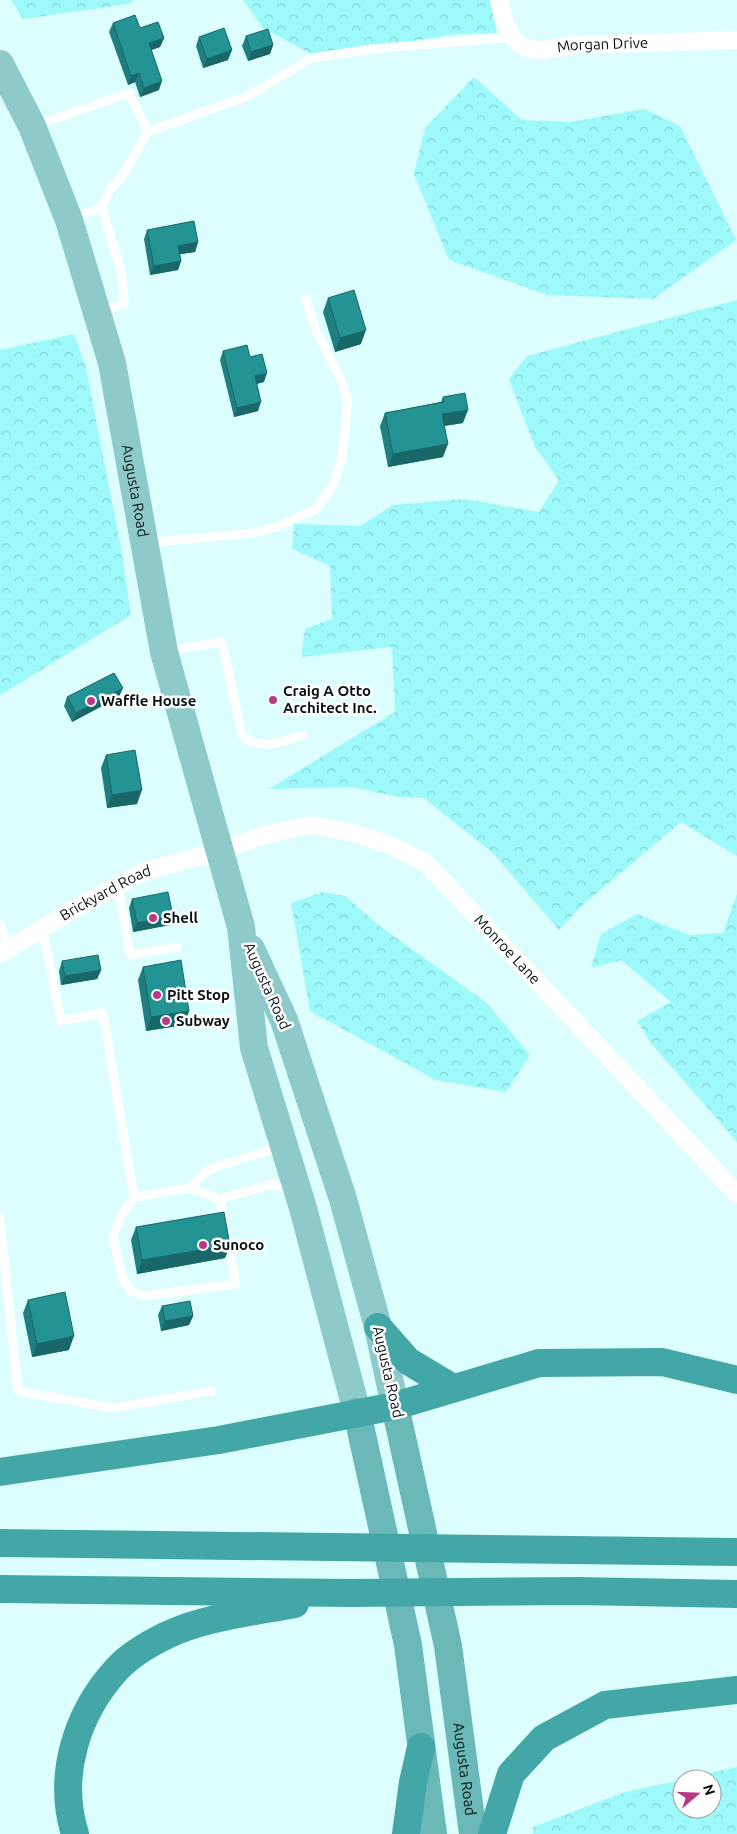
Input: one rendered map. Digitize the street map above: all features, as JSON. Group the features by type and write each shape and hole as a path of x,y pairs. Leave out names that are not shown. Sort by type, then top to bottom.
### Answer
{"highway":[{"path":"378,1327 408,1360 452,1388"},
{"path":"0,1472 219,1440 395,1406 539,1363 662,1362 737,1380"},
{"name":"Augusta Road","path":"395,1406 448,1646 473,1834"},
{"name":"Augusta Road","path":"357,1412 408,1645 433,1834"},
{"path":"0,1543 737,1552"},
{"path":"0,1589 350,1593 577,1591 737,1594"},
{"path":"75,1834 68,1810 69,1768 76,1733 93,1703 118,1668 143,1649 166,1636 190,1627 350,1593"},
{"path":"492,1834 511,1774 544,1738 605,1705 737,1690"},
{"path":"406,1834 413,1782 421,1747"}],"main road":[{"name":"Augusta Road","path":"0,64 32,126 69,220 112,364 164,652 241,927 254,1048 298,1193 357,1412"},
{"name":"Augusta Road","path":"241,927 284,1020 343,1199 378,1327 395,1406"}],"street":[{"name":"Morgan Drive","path":"500,0 502,19 514,37 531,49 545,50 573,45 737,40"},
{"name":"Monroe Lane","path":"220,851 264,835 310,826 354,833 392,846 426,863 737,1194"},
{"name":"Brickyard Road","path":"5,952 143,872 220,851"}],"lane":[{"path":"97,312 124,304 122,275 102,207 111,188 122,177 148,132 248,96 312,58 372,49 514,37"},
{"path":"32,126 129,93 148,132"},
{"path":"69,220 102,207"},
{"path":"143,543 253,533 276,527 316,509 333,486 342,458 348,400 340,376 316,331 306,298"},
{"path":"164,652 222,642 242,735 249,743 264,745 303,735"},
{"path":"118,885 130,955 177,947"},
{"path":"0,925 5,952"},
{"path":"42,929 61,1021 103,1012 134,1197 121,1216 113,1237 123,1280 131,1291 144,1296 236,1284 220,1198"},
{"path":"189,1188 210,1168 268,1151 279,1130"},
{"path":"134,1197 189,1188 220,1198 272,1184 298,1193"},
{"path":"0,1218 18,1391 113,1408 212,1391"}],"green space":[{"path":"11,0 135,0 128,4 23,19"},
{"path":"243,0 490,0 497,33 457,34 317,57 263,28"},
{"path":"474,77 522,120 570,122 644,109 680,126 736,240 653,299 547,295 449,260 414,174 425,128"},
{"path":"737,300 737,856 681,822 584,904 559,930 493,853 424,798 399,797 352,787 269,789 395,712 392,647 301,657 305,629 332,619 330,566 292,549 294,524 360,526 393,505 465,499 539,512 559,480 535,447 509,379 527,356"},
{"path":"74,334 86,368 121,548 131,615 0,695 0,350"},
{"path":"323,892 345,896 381,927 487,1003 530,1055 506,1092 436,1080 310,1011 291,903"},
{"path":"737,894 737,1142 651,1043 637,1021 671,1002 621,960 591,968 601,934 637,914 689,935 723,933"},
{"path":"737,1767 737,1834 533,1834 533,1827 625,1792 672,1782 672,1819 722,1819 722,1770"}],"building":[{"path":"135,15 140,28 158,22 164,38 149,43 162,81 144,88 139,73 131,76 113,23"},
{"path":"224,28 232,50 207,59 199,37"},
{"path":"268,29 273,45 251,52 246,36"},
{"path":"194,221 198,242 178,246 181,261 154,266 147,230"},
{"path":"354,290 366,330 340,338 328,298"},
{"path":"247,345 250,357 262,354 267,373 255,376 261,402 237,408 223,351"},
{"path":"465,393 468,410 442,414 448,444 393,454 385,413 444,402 443,397"},
{"path":"114,673 123,688 76,713 67,697"},
{"path":"135,750 142,790 112,795 106,755"},
{"path":"168,892 173,916 137,923 132,899"},
{"path":"98,955 101,970 65,976 62,961"},
{"path":"181,960 189,1011 151,1017 143,967"},
{"path":"224,1212 230,1245 142,1260 136,1227"},
{"path":"65,1292 74,1336 37,1344 28,1300"},
{"path":"190,1301 193,1316 165,1321 162,1306"}],"place":[{"name":"Craig A Otto Architect Inc.","path":"273,700"},
{"name":"Waffle House","path":"91,701"},
{"name":"Shell","path":"153,918"},
{"name":"Pitt Stop","path":"157,995"},
{"name":"Subway","path":"166,1021"},
{"name":"Sunoco","path":"203,1245"}]}
